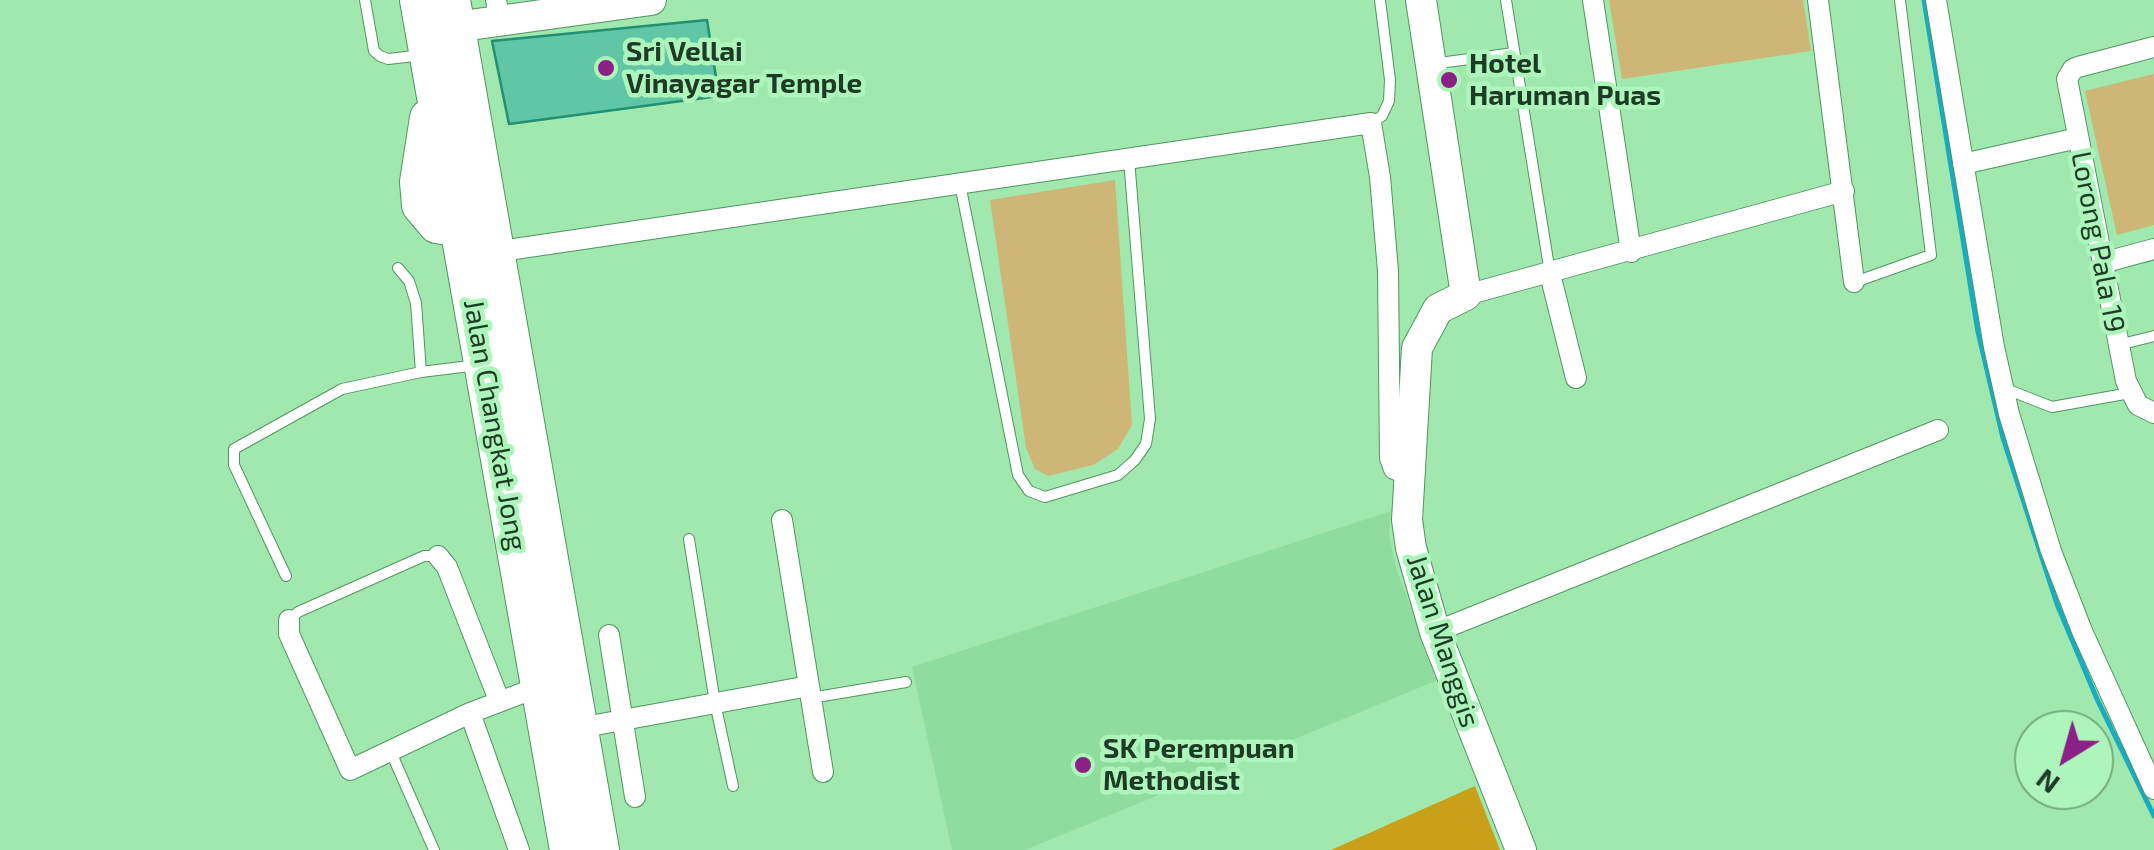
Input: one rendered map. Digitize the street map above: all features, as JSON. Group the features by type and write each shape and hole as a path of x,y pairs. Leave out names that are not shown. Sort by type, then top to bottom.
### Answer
{"highway":[{"path":"419,0 431,72 421,204 436,224 458,222 469,212 476,150"},
{"name":"Jalan Changkat Jong","path":"453,14 600,850"},
{"name":"Jalan Changkat Jong","path":"458,222 570,850"}],"street":[{"path":"453,14 651,0"},
{"path":"1421,0 1466,295 1844,191"},
{"path":"1594,0 1631,252"},
{"path":"1818,0 1854,282"},
{"path":"1936,0 2004,388 2032,494 2082,630 2154,789"},
{"name":"Lorong Pala 19","path":"2130,393 2067,79 2078,66 2154,47"},
{"path":"494,252 1371,123 1388,271 1390,458 1394,469 1409,474"},
{"path":"1963,164 2078,138"},
{"path":"2102,263 2154,249"},
{"path":"1550,274 1576,378"},
{"name":"Jalan Manggis","path":"1466,295 1438,309 1417,348 1408,520 1411,548 1435,632 1521,850"},
{"path":"2130,393 2138,405 2152,413"},
{"path":"1435,632 1938,430"},
{"path":"782,520 823,772"},
{"path":"438,556 500,700"},
{"path":"289,620 289,634 350,770 470,713 542,686"},
{"path":"610,635 635,797"},
{"path":"580,728 715,703 811,692"},
{"path":"470,713 520,850"}],"lane":[{"path":"365,0 374,51 431,72"},
{"path":"1371,123 1382,116 1389,101 1380,0"},
{"path":"1506,0 1550,274"},
{"path":"1854,282 1931,254 1900,0"},
{"path":"1431,64 1514,53"},
{"path":"959,182 1018,475 1029,491 1045,497 1118,475 1136,460 1146,444 1150,419 1129,158"},
{"path":"398,268 409,281 416,304 421,372"},
{"path":"2118,345 2154,336"},
{"path":"286,576 234,465 234,449 342,389 421,372 484,365"},
{"path":"2004,388 2052,407 2130,393"},
{"path":"689,540 732,786"},
{"path":"289,620 298,612 424,556 438,556"},
{"path":"811,692 906,682"},
{"path":"390,750 434,850"}],"shaded area":[{"path":"1609,0 1803,0 1811,51 1622,79"},
{"path":"2154,74 2154,225 2117,235 2085,91"},
{"path":"1115,180 1132,425 1118,449 1093,465 1048,476 1035,469 1026,448 990,200"},
{"name":"SK Perempuan Methodist","path":"1391,511 1389,534 1396,568 1438,680 1025,850 952,850 912,667"},
{"path":"1475,786 1500,850 1331,850"}],"building":[{"name":"Sri Vellai Vinayagar Temple","path":"707,20 719,96 509,124 492,41"}],"waterway":[{"path":"1924,0 1978,332 2003,438 2057,604 2097,699 2154,816"}],"place":[{"name":"Sri Vellai Vinayagar Temple","path":"606,68"},
{"name":"Hotel Haruman Puas","path":"1449,80"},
{"name":"SK Perempuan Methodist","path":"1083,765"}]}
